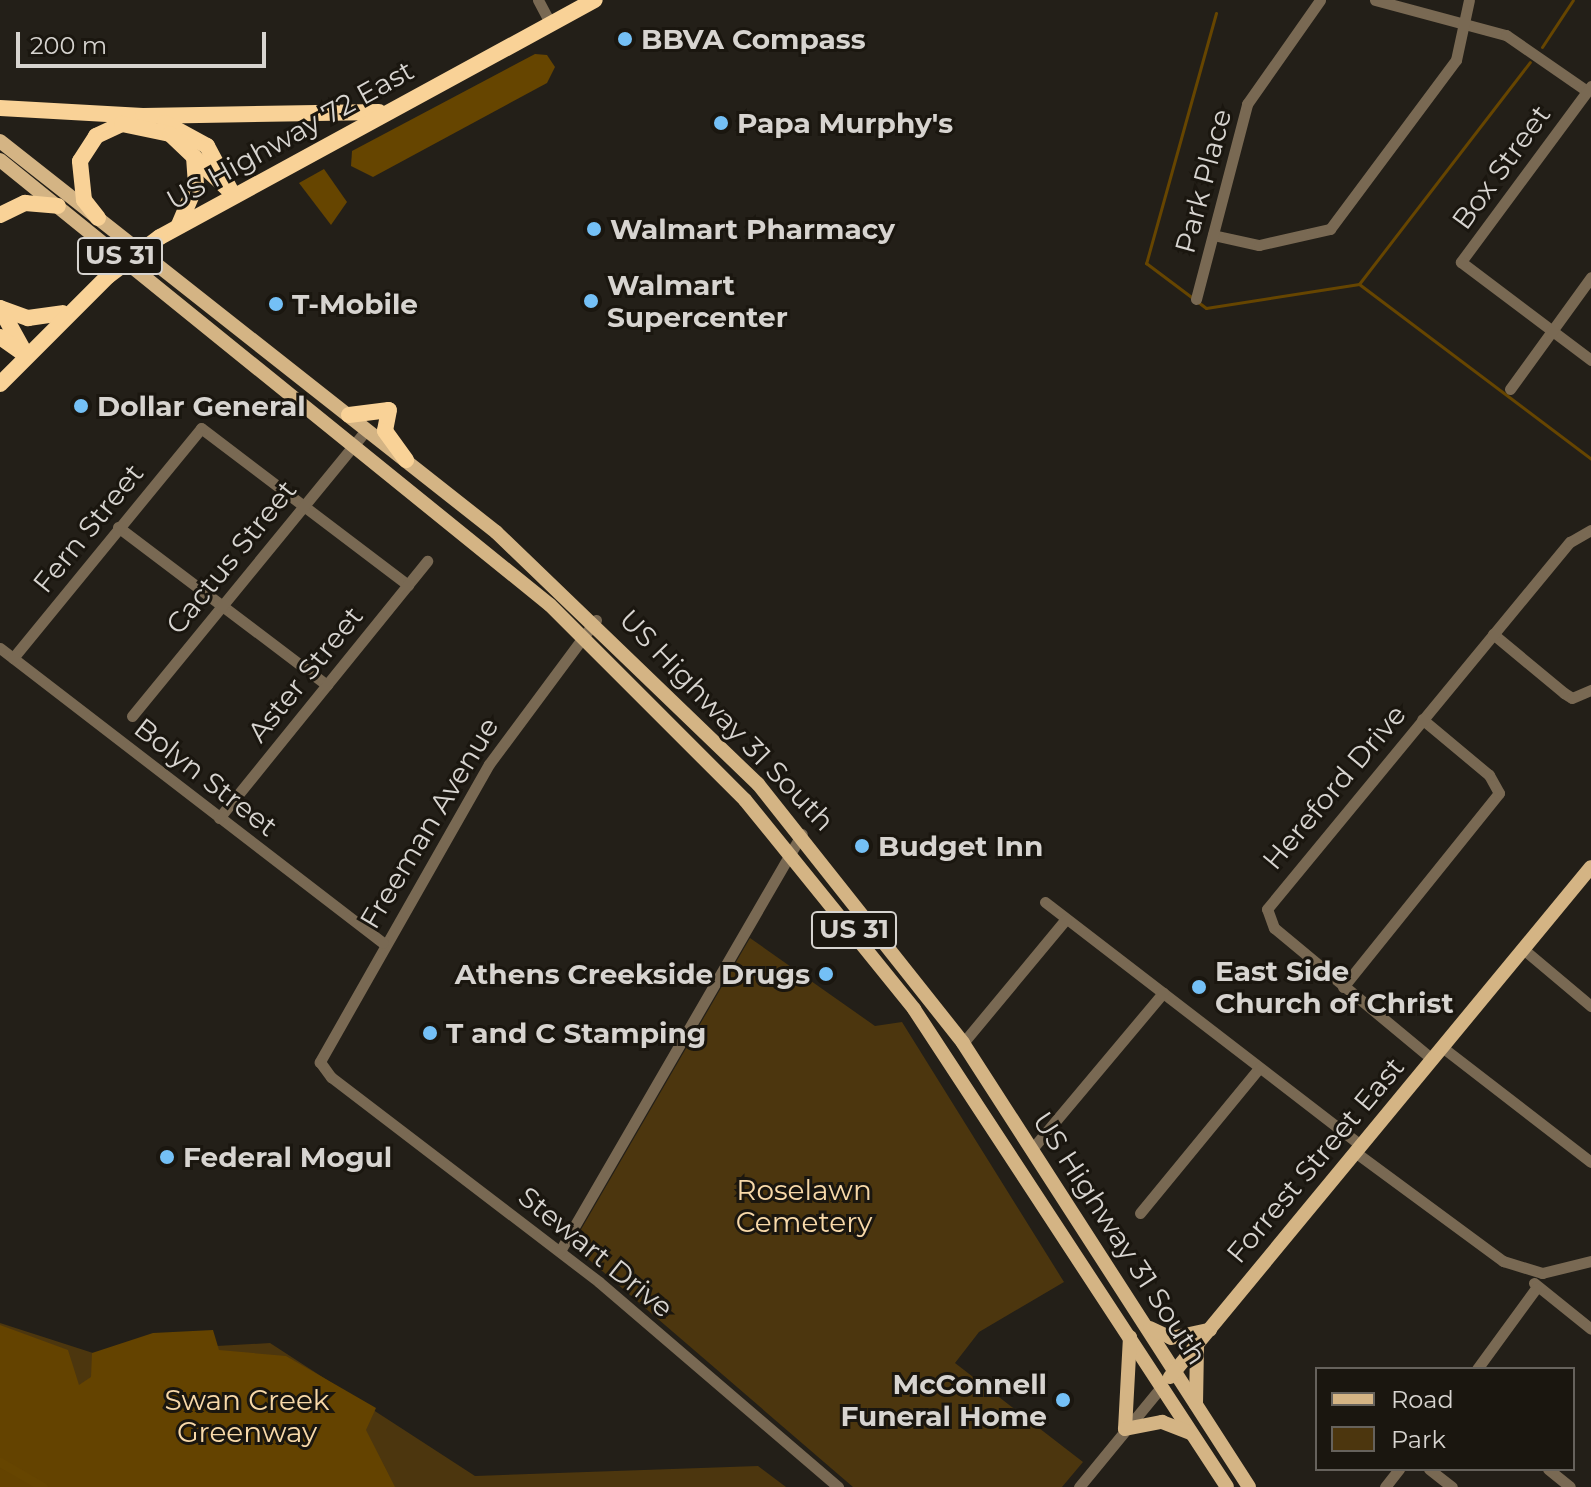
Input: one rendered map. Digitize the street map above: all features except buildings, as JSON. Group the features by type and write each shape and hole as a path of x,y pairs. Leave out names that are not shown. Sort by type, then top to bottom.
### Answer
{"highway":[{"name":"US Highway 72 East","path":"0,384 64,313 160,237 232,193 595,0"},
{"path":"0,108 143,116 385,112"},
{"path":"143,116 200,140 219,161 232,193"},
{"path":"98,218 84,200 79,169 102,131 122,124 153,127 191,152 232,193"},
{"path":"178,226 196,185 191,152"},
{"path":"0,215 25,203 58,206"},
{"path":"0,308 28,318 64,313"},
{"path":"0,308 26,355"},
{"path":"0,337 26,355"},
{"path":"349,415 389,410 385,431 406,460"}],"main road":[{"name":"US Highway 31 South","path":"0,141 406,460 596,620 802,834 963,1043 1249,1487"},
{"name":"US Highway 31 South","path":"0,160 355,443 584,636 792,853 914,1009 1227,1487"},
{"name":"Forrest Street East","path":"1162,1386 1197,1348 1591,867"},
{"path":"1146,1325 1171,1338 1210,1330"},
{"path":"1130,1336 1125,1429 1152,1421 1192,1433"},
{"path":"1196,1405 1197,1348"}],"street":[{"path":"538,0 551,24"},
{"name":"Park Place","path":"1196,299 1247,104 1320,0"},
{"path":"1375,0 1506,35 1589,88"},
{"path":"1213,235 1259,245 1330,229 1456,60 1469,0"},
{"name":"Box Street","path":"1589,88 1461,262 1591,360"},
{"path":"1510,389 1591,277"},
{"name":"Fern Street","path":"13,658 201,428 305,504"},
{"name":"Cactus Street","path":"132,716 367,429"},
{"path":"305,504 408,585"},
{"path":"118,527 327,685"},
{"name":"Hereford Drive","path":"1432,1059 1274,928 1267,909 1570,542 1591,530"},
{"name":"Aster Street","path":"219,818 427,561"},
{"name":"Freeman Avenue","path":"320,1062 383,943 489,764 596,620"},
{"path":"1493,634 1572,698 1591,690"},
{"name":"Bolyn Street","path":"0,648 383,943"},
{"path":"1343,987 1499,793 1489,775 1422,719"},
{"path":"560,1251 802,834"},
{"path":"1045,902 1259,1068 1482,1248 1529,1272 1591,1261"},
{"path":"963,1043 1066,919"},
{"path":"1523,949 1591,1006"},
{"path":"1032,1149 1163,993"},
{"path":"1442,1047 1591,1162"},
{"name":"Stewart Drive","path":"320,1062 331,1077 560,1251 838,1487"},
{"path":"1140,1213 1259,1068"},
{"path":"1529,1272 1536,1288 1591,1329"},
{"path":"1478,1367 1536,1288"},
{"name":"Forrest Street East","path":"1079,1487 1162,1386"},
{"path":"1385,1487 1397,1471"},
{"path":"1432,1471 1452,1487"},
{"path":"1550,1471 1570,1487"}],"green space":[{"name":"Roselawn Cemetery","path":"750,938 875,1026 902,1022 1064,1282 979,1332 955,1363 1083,1462 1062,1487 853,1487 572,1245"},
{"name":"Swan Creek Greenway","path":"0,1323 93,1353 270,1343 475,1476 758,1466 786,1487 0,1487"},
{"name":"Swan Creek Greenway","path":"0,1325 68,1350 79,1385 91,1377 92,1353 153,1333 213,1330 219,1350 286,1356 376,1408 366,1430 395,1487 0,1487"}],"shaded area":[{"path":"535,54 547,55 555,67 547,83 373,177 351,166 352,151"},
{"path":"324,169 347,202 331,225 299,183"}],"waterway":[{"path":"1542,47 1573,0"},
{"path":"1216,13 1146,263 1206,308 1359,284 1530,62"},
{"path":"1359,284 1591,459"},
{"path":"0,1462 43,1487"}],"place":[{"name":"BBVA Compass","path":"625,39"},
{"name":"Papa Murphy's","path":"721,123"},
{"name":"Walmart Pharmacy","path":"594,229"},
{"name":"Walmart Supercenter","path":"591,301"},
{"name":"T-Mobile","path":"276,304"},
{"name":"Dollar General","path":"81,406"},
{"name":"Budget Inn","path":"862,846"},
{"name":"Athens Creekside Drugs","path":"826,974"},
{"name":"East Side Church of Christ","path":"1199,987"},
{"name":"T and C Stamping","path":"430,1033"},
{"name":"Federal Mogul","path":"167,1157"},
{"name":"McConnell Funeral Home","path":"1063,1400"}]}
